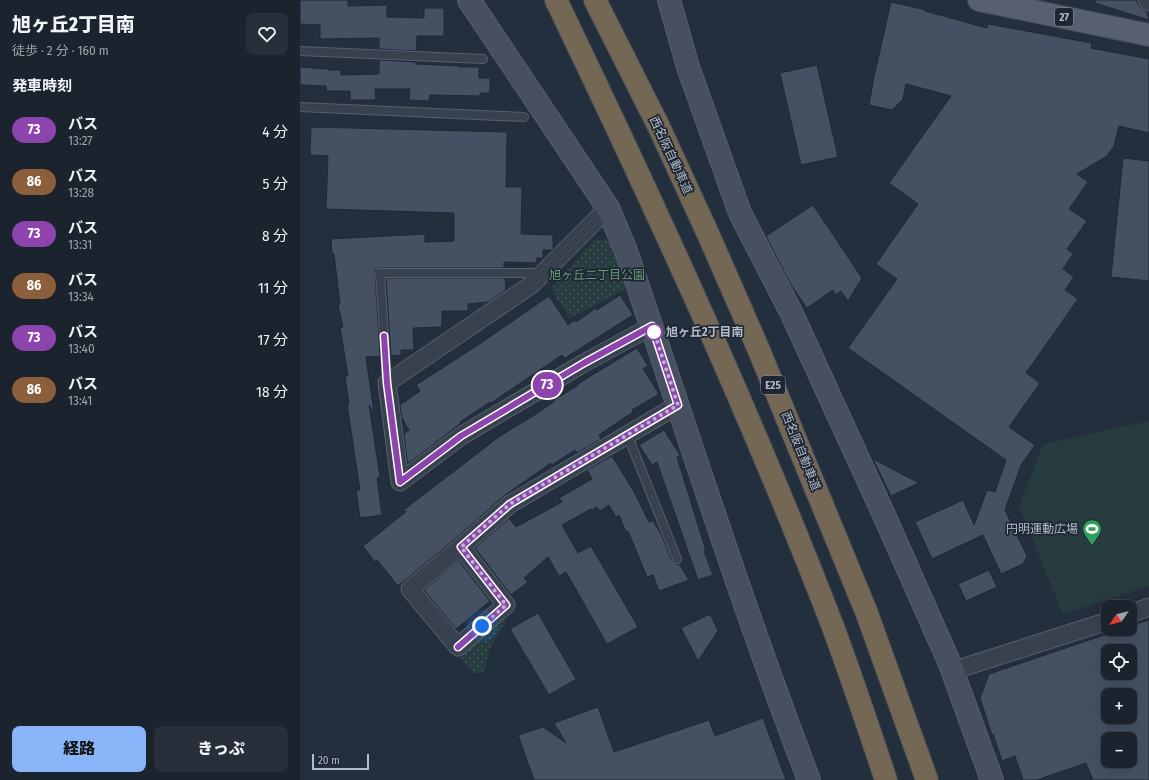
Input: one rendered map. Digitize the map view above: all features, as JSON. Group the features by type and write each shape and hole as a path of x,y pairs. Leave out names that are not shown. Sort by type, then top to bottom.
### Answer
{"highway":[{"path":"556,0 612,115 700,307 773,478 833,628 886,780"},
{"name":"西名阪自動車道","path":"595,0 659,127 758,348 866,611 927,780"}],"main road":[{"name":"27","path":"979,0 1149,35"}],"street":[{"path":"469,0 608,208 626,251 781,707 809,780"},
{"path":"669,0 688,67 740,213 790,312 884,515 952,671 992,780"},
{"path":"608,208 531,285 387,383 400,482 461,436 584,363 652,326"},
{"path":"461,547 506,605 458,647 410,589 510,504 678,405"},
{"path":"1137,611 1149,607"},
{"path":"952,671 1101,623"}],"lane":[{"path":"300,51 483,59"},
{"path":"300,107 524,117"},
{"path":"387,383 380,273 543,273"},
{"path":"627,434 677,559"}],"green space":[{"name":"旭ヶ丘二丁目公園","path":"609,239 629,287 570,318 551,289 594,240"},
{"name":"円明運動広場","path":"1149,421 1149,586 1106,600 1101,600 1101,602 1063,614 1019,506 1043,444"},
{"path":"501,618 506,621 490,648 484,673 473,673 458,654"}],"building":[{"path":"300,0 348,0 348,6 387,5 387,17 424,18 424,8 444,8 444,36 417,36 416,51 379,49 379,38 320,39 320,25 300,24"},
{"path":"1096,0 1137,0 1140,7 1147,12 1149,20 1095,3"},
{"path":"891,2 926,10 925,11 987,28 988,24 1092,43 1091,48 1149,59 1149,133 1119,126 1114,146 1107,156 1077,174 1088,182 1069,209 1087,221 1067,249 1073,254 1063,269 1074,277 1065,290 1078,299 1026,373 1040,383 1009,427 1035,445 1021,465 1005,510 1027,556 1023,564 1001,574 983,535 932,559 915,522 963,500 974,525 987,490 995,492 1006,460 848,348 897,279 876,264 918,204 889,183 951,96 906,84 903,99 892,110 869,105"},
{"path":"379,60 416,62 416,64 479,67 479,78 490,78 490,93 480,93 480,96 430,95 429,101 409,100 410,89 375,89 376,100 350,100 350,91 326,91 326,86 300,85 300,67 341,70 341,75 379,74"},
{"path":"817,65 838,157 801,165 780,73"},
{"path":"311,127 507,132 506,187 522,187 521,234 553,235 553,249 543,250 543,258 537,258 536,263 504,262 504,268 380,268 375,270 380,356 366,357 374,413 369,405 380,477 377,478 382,515 360,518 356,490 360,490 347,404 349,404 345,376 348,376 340,327 343,327 338,305 340,304 331,239 425,234 425,242 454,241 454,213 326,209 328,156 310,155"},
{"path":"1123,158 1149,161 1149,281 1111,277"},
{"path":"813,205 862,278 848,301 841,291 835,295 833,290 807,308 791,285 766,236"},
{"path":"386,278 505,278 506,290 488,302 468,304 468,311 442,311 442,327 413,328 414,350 401,350 401,355 391,356"},
{"path":"620,295 633,315 565,358 562,355 491,403 490,402 460,422 461,423 409,463 407,460 404,434 409,430 402,418 400,405 420,391 416,385 475,347 549,296 568,325 575,320 576,322 596,308 597,310"},
{"path":"637,348 648,366 643,369 659,394 632,410 633,412 599,435 601,439 577,453 575,450 552,465 551,463 505,495 398,586 377,560 375,562 363,546 407,511 401,512 500,436 533,416 589,377"},
{"path":"664,430 680,455 677,457 706,551 704,551 713,575 698,580 657,462 652,465 639,445"},
{"path":"612,456 633,490 649,522 653,521 661,534 672,561 679,564 689,580 659,591 653,575 647,577 628,531 626,532 619,515 616,517 609,505 600,511 597,507 591,509 562,525 578,553 591,546 638,627 607,644 566,572 559,576 548,557 524,578 528,582 511,595 475,548 509,518 516,527 562,502 559,498 592,479 587,470"},
{"path":"873,459 919,483 891,496"},
{"path":"459,561 490,601 456,629 424,590"},
{"path":"989,570 997,587 966,601 958,584"},
{"path":"538,613 576,679 549,695 510,629"},
{"path":"710,614 718,631 698,661 681,628"},
{"path":"1149,620 1149,780 1093,780 1086,763 1037,780 1023,780 1015,756 1002,761 980,698 989,674 1101,636 1137,636 1137,624"},
{"path":"598,707 614,752 709,720 715,736 763,718 786,780 534,780 518,735 543,727 566,743 554,723"}],"bus line":[{"name":"73","path":"384,336 387,383 400,482 461,436 584,363 652,326 678,405 510,504 461,547 506,605 458,647"}],"place":[{"name":"旭ヶ丘2丁目南","path":"654,332"},
{"name":"円明運動広場","path":"1092,546"}],"route":[{"path":"482,626 506,605 461,547 510,504 678,405 652,326 654,332"}]}
